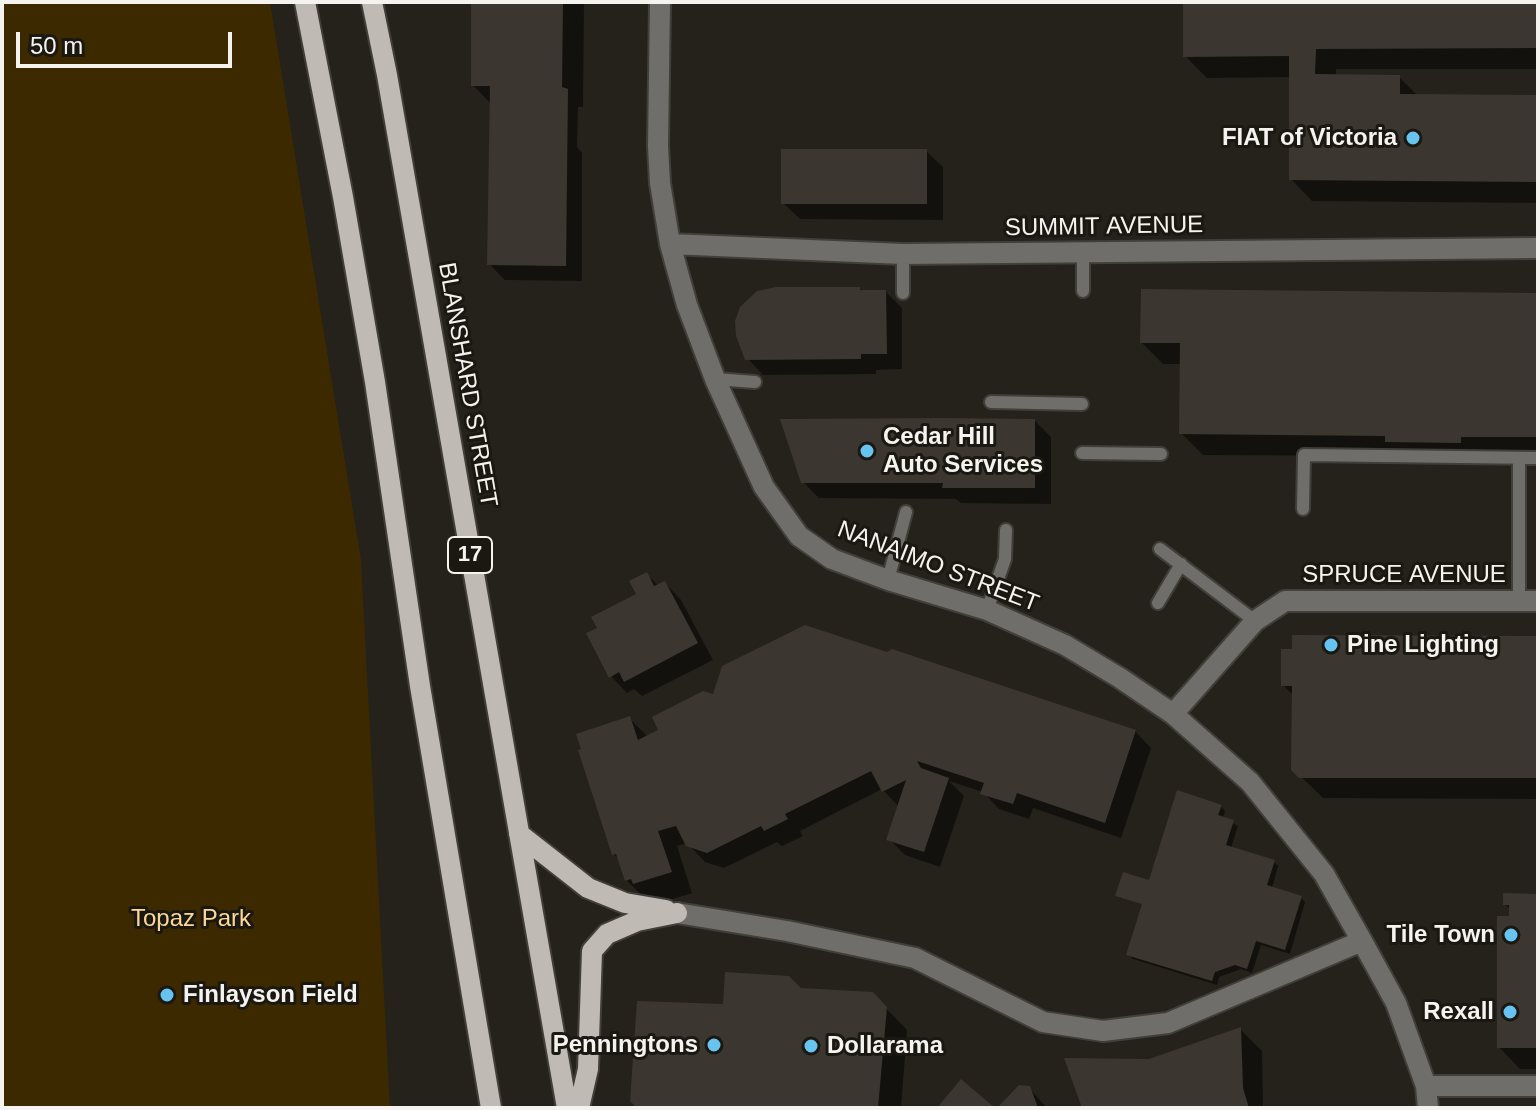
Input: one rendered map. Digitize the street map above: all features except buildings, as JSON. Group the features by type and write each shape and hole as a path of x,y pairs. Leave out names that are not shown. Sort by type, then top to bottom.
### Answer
{"main road":[{"path":"305,2 375,382 420,686 491,1108"},
{"name":"BLANSHARD STREET","path":"372,2 567,1108"},
{"path":"519,834 588,888 625,903 677,913"},
{"path":"579,1108 588,1069 592,951 607,934 637,921 677,913"}],"street":[{"name":"NANAIMO STREET","path":"660,2 658,146 660,183 670,244 687,305 715,379 764,487 799,536 832,559 888,580 987,610 1065,645 1173,714 1250,782 1324,874 1396,1003 1426,1086 1428,1108"},
{"name":"SUMMIT AVENUE","path":"670,244 903,254 1538,248"},
{"name":"SPRUCE AVENUE","path":"1173,714 1255,621 1285,601 1528,601"},
{"path":"677,913 787,931 915,958 1043,1022 1103,1031 1168,1023 1362,941"},
{"path":"1426,1086 1538,1086"}],"lane":[{"path":"903,254 903,293"},
{"path":"1083,254 1083,291"},
{"path":"715,379 755,382"},
{"path":"991,402 1082,404"},
{"path":"1082,453 1161,454"},
{"path":"1303,509 1304,455 1538,458"},
{"path":"1519,458 1528,601"},
{"path":"888,580 906,512"},
{"path":"987,610 1005,559 1006,530"},
{"path":"1160,549 1255,621"},
{"path":"1158,603 1181,564"}],"green space":[{"name":"Topaz Park","path":"2,2 270,2 361,560 390,1108 2,1108"}],"place":[{"name":"FIAT of Victoria","path":"1413,138"},
{"name":"Cedar Hill Auto Services","path":"867,451"},
{"name":"Pine Lighting","path":"1331,645"},
{"name":"Tile Town","path":"1511,935"},
{"name":"Finlayson Field","path":"167,995"},
{"name":"Rexall","path":"1510,1012"},
{"name":"Penningtons","path":"714,1045"},
{"name":"Dollarama","path":"811,1046"}]}
